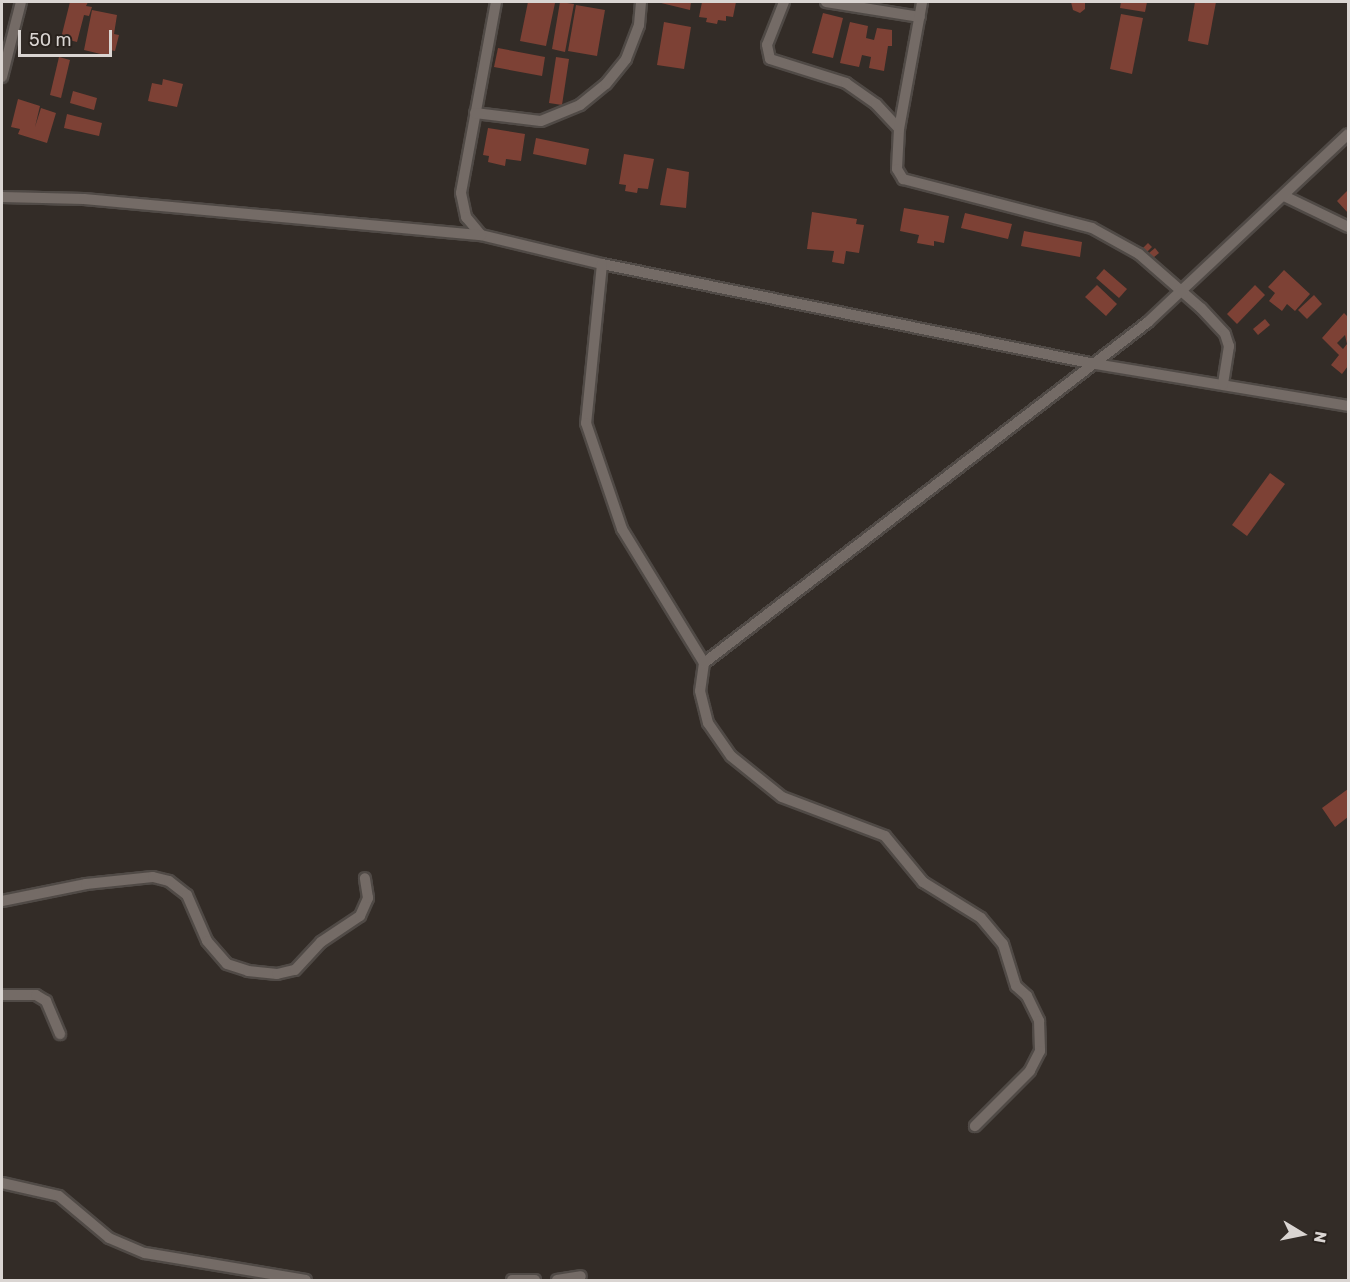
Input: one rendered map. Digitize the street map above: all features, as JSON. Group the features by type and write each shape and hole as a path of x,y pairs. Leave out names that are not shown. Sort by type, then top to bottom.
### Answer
{"street":[{"path":"2,77 21,2"},
{"path":"481,235 466,217 461,193 496,2"},
{"path":"476,113 541,121 580,105 606,84 626,59 639,25 641,2"},
{"path":"784,2 767,45 770,59 846,83 876,104 899,129"},
{"path":"826,2 920,17"},
{"path":"922,2 899,129 897,169 907,182 1092,228 1138,254 1182,290 1225,334 1229,346 1223,385"},
{"path":"704,663 1095,364 1182,290 1348,134"},
{"path":"1284,196 1348,227"},
{"path":"2,197 84,199 481,235 602,264 1095,364 1348,406"},
{"path":"602,264 586,423 622,529 704,663 700,691 708,723 748,772 797,805 885,836 923,882 981,918 999,938 1016,986 1027,996 1039,1021 1041,1043 1030,1071 975,1126"},
{"path":"2,901 86,884 153,877 169,881 188,895 207,940 227,964 248,971 277,974 296,969 321,942 360,915 368,898 365,878"},
{"path":"2,995 36,995 46,1001 60,1034"},
{"path":"2,1184 58,1196 109,1238 145,1253 306,1281"},
{"path":"557,1281 581,1276"},
{"path":"512,1281 536,1281"}],"building":[{"path":"70,2 88,2 86,6 92,7 89,16 84,15 77,42 61,38"},
{"path":"528,2 555,3 546,46 520,41"},
{"path":"560,2 574,4 565,52 552,49"},
{"path":"657,2 691,2 690,10"},
{"path":"702,2 736,2 733,17 726,16 726,21 718,20 717,24 706,22 707,18 699,17"},
{"path":"1071,2 1085,2 1085,9 1080,13 1073,10"},
{"path":"1121,2 1147,2 1145,12 1120,8"},
{"path":"1195,2 1216,2 1208,45 1188,41"},
{"path":"576,5 605,10 597,56 568,51"},
{"path":"92,10 117,15 114,34 119,35 115,51 110,50 109,56 84,50"},
{"path":"823,13 843,18 833,58 812,53"},
{"path":"1121,14 1143,18 1132,74 1110,69"},
{"path":"664,22 691,27 684,69 657,65"},
{"path":"850,22 868,26 866,38 874,40 877,28 892,30 892,46 888,46 884,71 869,68 871,57 862,55 859,67 840,63"},
{"path":"498,48 545,57 542,76 494,67"},
{"path":"59,57 70,60 61,98 50,95"},
{"path":"556,57 569,59 562,105 549,103"},
{"path":"163,79 183,84 177,107 148,101 152,83 162,85"},
{"path":"73,91 97,98 94,110 70,103"},
{"path":"18,99 40,106 35,127 41,108 56,113 47,143 18,134 20,129 11,127"},
{"path":"67,114 102,123 99,136 64,128"},
{"path":"488,128 525,134 521,161 506,159 505,166 488,162 489,156 483,155"},
{"path":"536,138 589,149 586,165 533,154"},
{"path":"624,154 654,159 648,189 638,188 637,193 625,191 626,185 619,184"},
{"path":"667,168 689,172 686,208 660,205"},
{"path":"1348,190 1348,213 1337,201"},
{"path":"904,208 949,216 944,243 934,241 934,246 917,243 919,235 900,231"},
{"path":"812,212 857,219 856,224 864,225 859,253 846,251 844,264 832,262 834,251 807,249"},
{"path":"965,213 1012,224 1008,239 961,228"},
{"path":"1024,231 1082,242 1080,257 1021,246"},
{"path":"1148,243 1152,247 1145,254 1141,250"},
{"path":"1155,248 1159,253 1153,258 1149,253"},
{"path":"1104,269 1127,289 1119,298 1096,278"},
{"path":"1284,270 1310,294 1295,311 1287,304 1282,311 1269,301 1275,293 1268,287"},
{"path":"1097,285 1117,304 1106,316 1085,297"},
{"path":"1255,285 1265,295 1237,324 1227,314"},
{"path":"1314,295 1322,304 1307,319 1298,310"},
{"path":"1344,313 1348,317 1348,366 1342,374 1331,365 1339,355 1322,338","holes":["1345,335 1347,344 1343,349 1337,343"]},
{"path":"1265,319 1270,325 1258,335 1253,329"},
{"path":"1270,473 1285,484 1247,536 1232,525"},
{"path":"1348,789 1348,817 1335,827 1322,808"}]}
